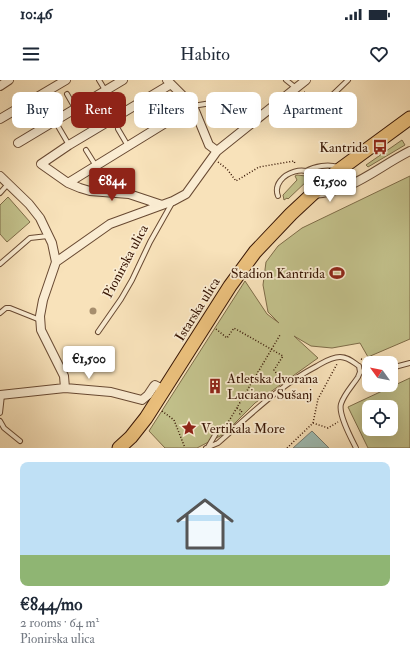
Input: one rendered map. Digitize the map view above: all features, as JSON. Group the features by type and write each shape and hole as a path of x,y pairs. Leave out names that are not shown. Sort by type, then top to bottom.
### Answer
{"main road":[{"name":"Istarska ulica","path":"120,448 137,430 242,268 273,233 313,193 341,168 410,118"}],"street":[{"path":"0,86 9,80"},
{"path":"0,119 66,80"},
{"path":"102,92 123,80"},
{"name":"Pionirska ulica","path":"56,262 110,224 173,201 186,194 216,155 298,89 306,80"},
{"path":"157,92 169,82 179,92"},
{"path":"134,106 69,145 42,164 68,183 90,191 129,194 162,205"},
{"path":"198,118 209,145 216,155"},
{"path":"18,144 44,128"},
{"path":"68,183 158,128"},
{"path":"313,193 328,193 351,186 410,151"},
{"path":"0,176 29,204 40,218 52,244 56,262 43,300 40,320 41,330 64,376 65,388"},
{"path":"329,179 344,187"},
{"path":"1,395 65,388 111,392 142,400 148,395 155,385 164,390"}],"lane":[{"path":"99,80 105,90"},
{"path":"286,80 298,89"},
{"path":"336,92 348,80"},
{"path":"67,94 71,102"},
{"path":"59,128 69,145"},
{"path":"118,129 128,146"},
{"path":"86,150 96,166"},
{"path":"306,171 311,168 329,165 341,168"},
{"path":"278,196 278,186 286,175 295,171 306,171 312,174 315,178 316,184 313,193"},
{"path":"0,193 9,184"},
{"name":"Pionirska ulica","path":"98,332 132,280 150,242 173,201"},
{"path":"0,264 30,238 48,236"},
{"path":"0,313 6,308 10,308 40,320"},
{"path":"207,448 218,443 285,385 306,371 332,358 341,357 350,359 359,366 360,372 341,404 343,419 356,448"},
{"path":"398,366 410,363"},
{"path":"0,413 1,395"},
{"path":"0,421 4,428 20,441"},
{"path":"207,448 217,431"}],"path":[{"path":"298,89 303,92"},
{"path":"216,155 236,181 259,167 294,161 295,165"},
{"path":"218,325 215,330 227,338 234,328 283,356 274,370 285,385"},
{"path":"217,431 226,426 280,336"},
{"path":"287,448 313,423 318,399 341,357"},
{"path":"161,410 174,420 185,448"},
{"path":"313,423 328,428 343,419"}],"shaded area":[{"path":"402,140 405,145 368,167 366,165"},
{"path":"295,176 306,176 309,179 288,199 287,198 284,200 283,195 297,180"},
{"name":"Stadion Kantrida","path":"410,176 410,339 367,356 360,343 332,348 311,346 294,336 318,358 255,403 224,434 197,448 165,448 149,431 245,281 267,314 279,323 268,312 263,285 266,262 278,246 302,228"},
{"path":"8,197 30,222 7,242 0,234 0,205"},
{"path":"410,378 410,448 368,448 362,436 398,436 398,400 363,400 380,392 398,392 398,384"},
{"path":"362,400 362,436 348,407"}],"water":[{"path":"312,431 329,448 293,448"}],"place":[{"name":"Kantrida","path":"380,147"},
{"name":"Stadion Kantrida","path":"337,273"},
{"name":"Atletska dvorana Luciano Sušanj","path":"215,386"},
{"name":"Vertikala More","path":"189,428"}]}
